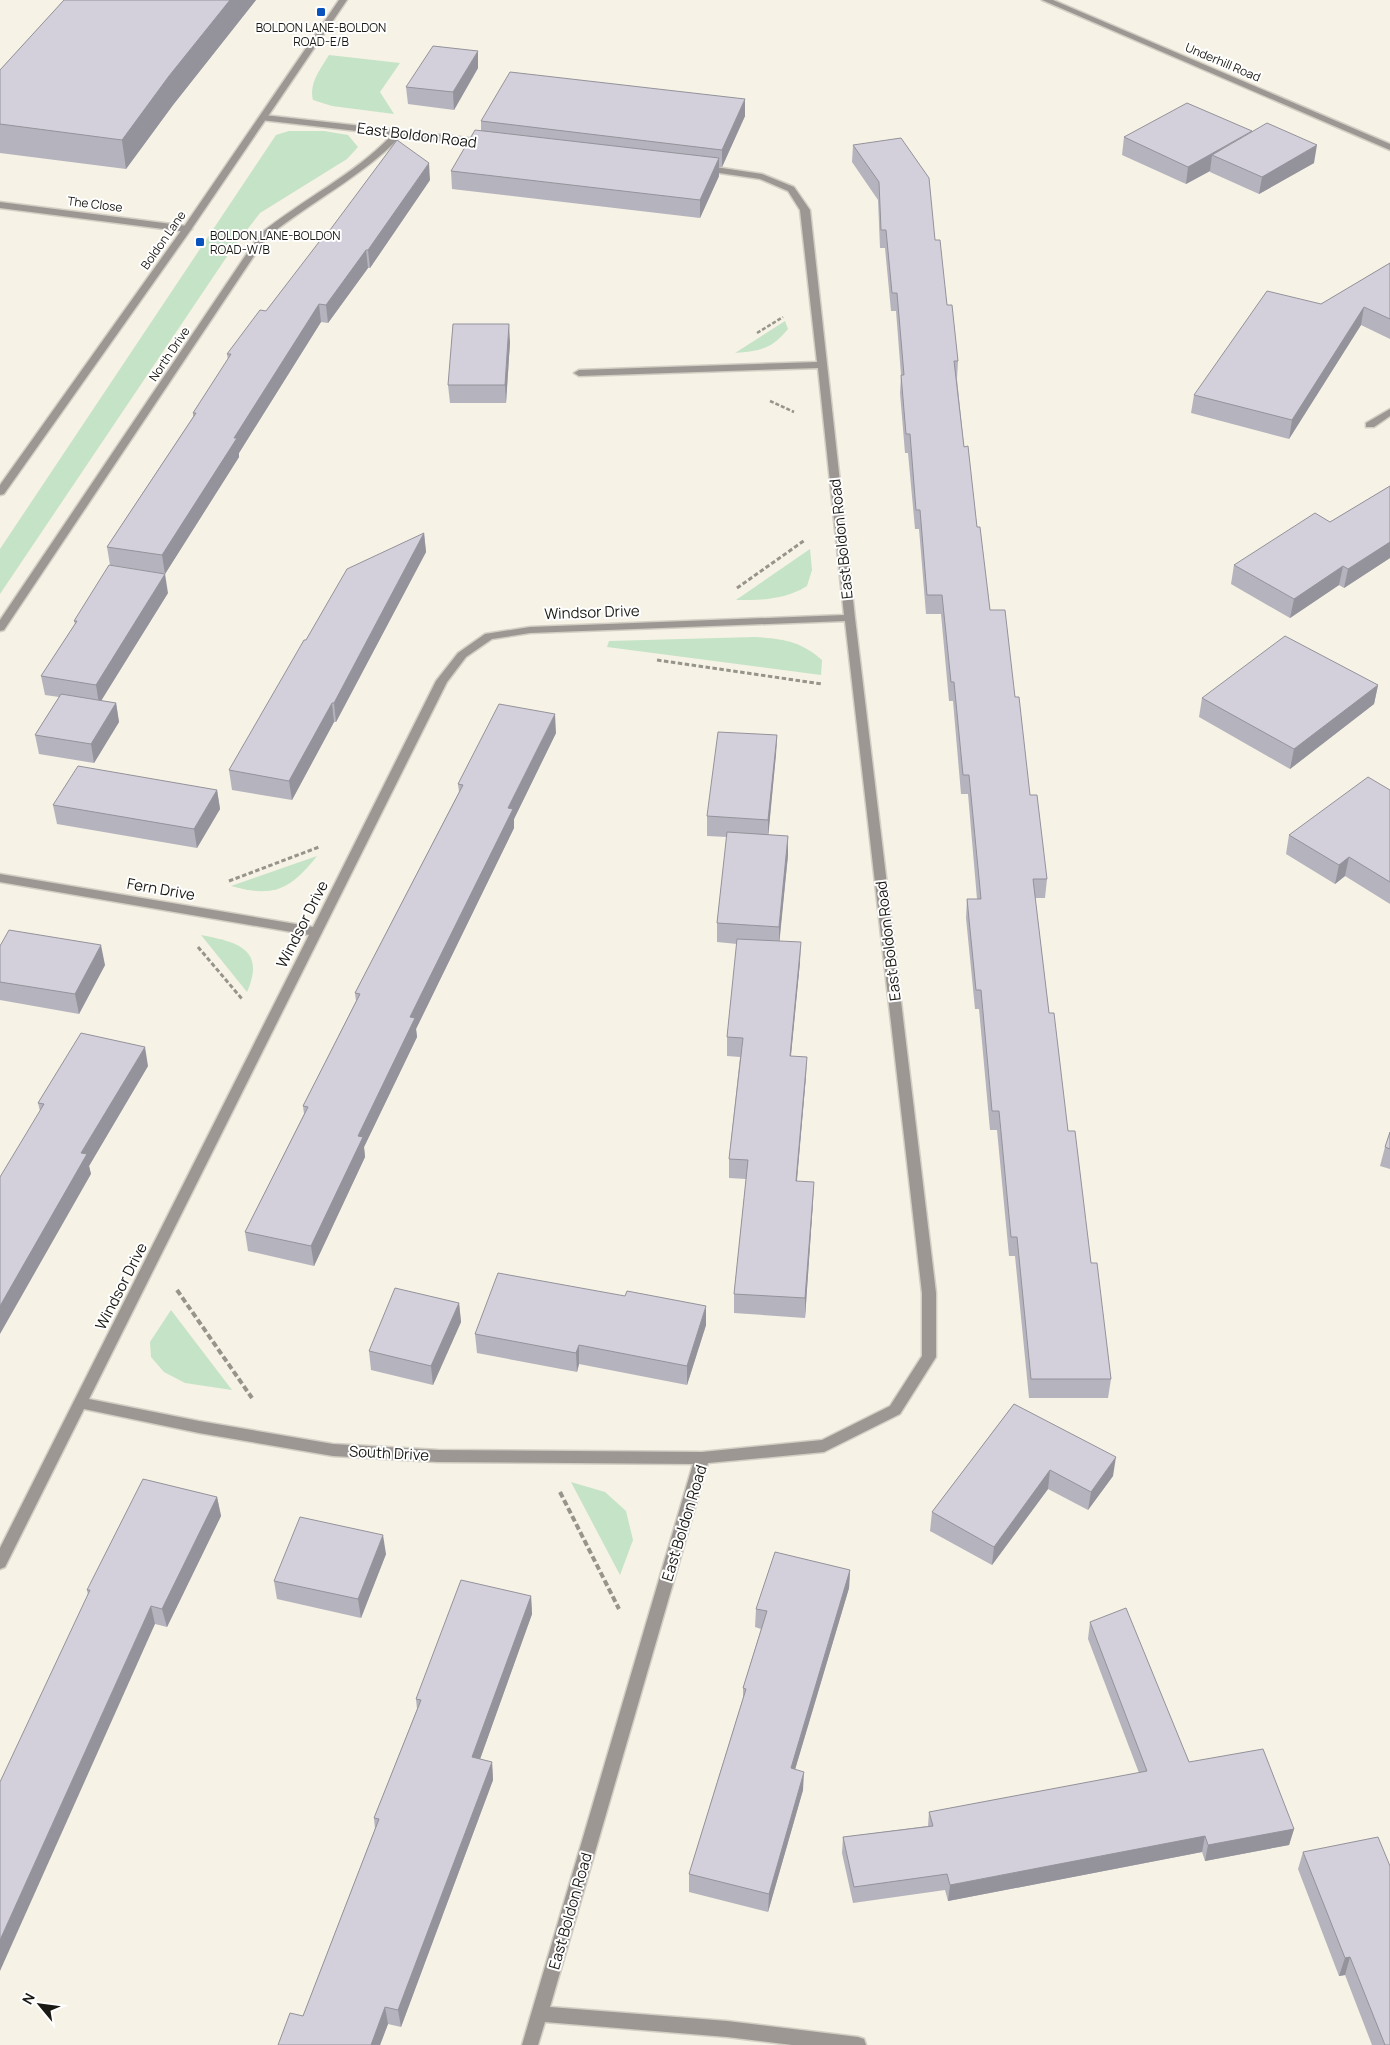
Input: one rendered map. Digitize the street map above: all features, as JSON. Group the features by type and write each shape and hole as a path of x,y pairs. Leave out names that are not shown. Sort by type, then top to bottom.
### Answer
{"street":[{"name":"Boldon Lane","path":"0,492 187,229 343,0"},
{"name":"Underhill Road","path":"1046,0 1390,147"},
{"name":"East Boldon Road","path":"264,118 498,145"},
{"name":"North Drive","path":"0,628 263,236 282,219 363,167 384,151 399,133"},
{"name":"East Boldon Road","path":"530,2045 702,1458 824,1446 895,1410 929,1357 929,1293 838,516 805,210 791,189 762,177 686,166"},
{"name":"The Close","path":"0,205 187,229"},
{"path":"579,373 822,365"},
{"path":"1370,425 1390,412"},
{"name":"Windsor Drive","path":"0,1563 442,681 462,655 488,636 530,630 850,618"},
{"name":"Fern Drive","path":"0,878 317,932"},
{"name":"South Drive","path":"81,1403 200,1427 333,1450 438,1456 702,1458"},
{"path":"540,2014 727,2029 858,2045"}],"path":[{"path":"686,625 838,516"},
{"path":"654,660 858,689"},
{"path":"154,1257 281,1441"},
{"path":"543,1458 643,1659"}],"green space":[{"path":"329,55 400,63 380,92 394,114 332,106 313,100 314,82"},
{"path":"289,131 324,131 348,135 358,147 347,159 260,213 232,249 0,594 0,549 276,135"},
{"path":"785,321 788,329 771,345 759,350 735,353"},
{"path":"810,549 812,570 807,586 781,597 736,600"},
{"path":"755,637 783,640 806,649 822,660 821,675 607,647 609,641"},
{"path":"317,856 298,877 280,888 270,891 258,891 231,886"},
{"path":"201,935 226,941 245,950 253,966 247,992"},
{"path":"171,1310 232,1390 185,1383 164,1372 151,1357 150,1342"},
{"path":"571,1482 605,1492 626,1511 633,1540 620,1575"}],"building":[{"path":"64,0 230,0 169,76 122,140 0,124 0,70"},
{"path":"433,46 478,51 453,92 406,87"},
{"path":"510,72 745,99 722,150 481,121"},
{"path":"1187,103 1252,131 1188,167 1124,137"},
{"path":"1267,123 1317,145 1262,177 1212,155"},
{"path":"475,130 719,158 700,200 451,171"},
{"path":"901,138 929,178 935,240 940,240 947,305 952,305 958,361 954,361 964,447 968,446 977,527 980,527 990,610 1005,610 1015,697 1019,697 1030,795 1037,795 1047,879 1033,879 1049,1013 1054,1013 1068,1131 1075,1131 1091,1263 1097,1263 1111,1379 1031,1379 1017,1237 1011,1237 999,1111 992,1111 981,990 976,990 967,899 981,899 969,775 963,775 954,682 951,682 942,595 927,595 920,510 916,510 910,434 906,434 901,375 904,375 897,293 892,293 886,230 881,230 879,182 853,145"},
{"path":"397,140 429,163 368,250 366,250 326,305 319,304 234,438 237,438 162,555 107,547 196,413 193,413 231,354 227,354 260,310 266,311 330,230"},
{"path":"1390,263 1390,319 1364,307 1292,420 1194,395 1267,291 1321,304"},
{"path":"453,324 509,324 505,385 448,385"},
{"path":"1390,486 1390,542 1348,569 1343,566 1294,599 1234,565 1315,513 1330,522"},
{"path":"424,533 334,703 332,703 289,781 229,770 347,569"},
{"path":"109,565 165,574 96,685 41,676 77,621 74,621"},
{"path":"1285,636 1378,685 1294,749 1202,698"},
{"path":"61,694 116,703 91,744 35,735"},
{"path":"499,704 555,714 508,808 513,809 410,1017 415,1018 358,1136 363,1137 311,1246 245,1232 308,1107 303,1106 360,994 355,993 463,785 458,784"},
{"path":"718,732 777,735 768,820 707,816"},
{"path":"78,766 217,790 194,829 53,805"},
{"path":"1368,777 1390,790 1390,882 1349,857 1339,865 1289,835"},
{"path":"727,832 788,836 779,927 717,923"},
{"path":"9,930 101,945 75,994 0,982 0,946"},
{"path":"737,939 801,942 790,1056 807,1057 796,1181 814,1182 805,1298 734,1294 748,1160 729,1159 743,1038 727,1037"},
{"path":"81,1033 145,1047 81,1153 87,1154 0,1306 0,1177 44,1104 38,1103"},
{"path":"1390,1132 1390,1149 1385,1147"},
{"path":"498,1273 625,1296 627,1291 706,1306 687,1366 579,1345 576,1353 475,1334"},
{"path":"395,1288 459,1303 431,1366 369,1351"},
{"path":"1014,1404 1116,1457 1091,1492 1050,1470 994,1547 932,1512"},
{"path":"143,1479 217,1497 162,1609 151,1606 0,1940 0,1782 90,1590 87,1590"},
{"path":"300,1517 383,1535 358,1599 274,1581"},
{"path":"775,1552 850,1570 791,1768 804,1772 769,1894 689,1874 746,1689 743,1688 767,1611 756,1609"},
{"path":"461,1580 531,1596 472,1757 492,1762 398,2010 385,2007 371,2045 278,2045 290,2013 303,2016 379,1819 374,1818 421,1700 416,1699"},
{"path":"1126,1608 1189,1762 1263,1749 1294,1829 1208,1845 1205,1836 950,1885 947,1874 854,1887 843,1837 933,1826 929,1812 1147,1771 1090,1622"},
{"path":"1378,1837 1390,1866 1390,2045 1385,2045 1350,1957 1345,1958 1303,1852"}],"place":[{"name":"BOLDON LANE-BOLDON ROAD-E/B","path":"321,12"},
{"name":"BOLDON LANE-BOLDON ROAD-W/B","path":"200,242"}]}
